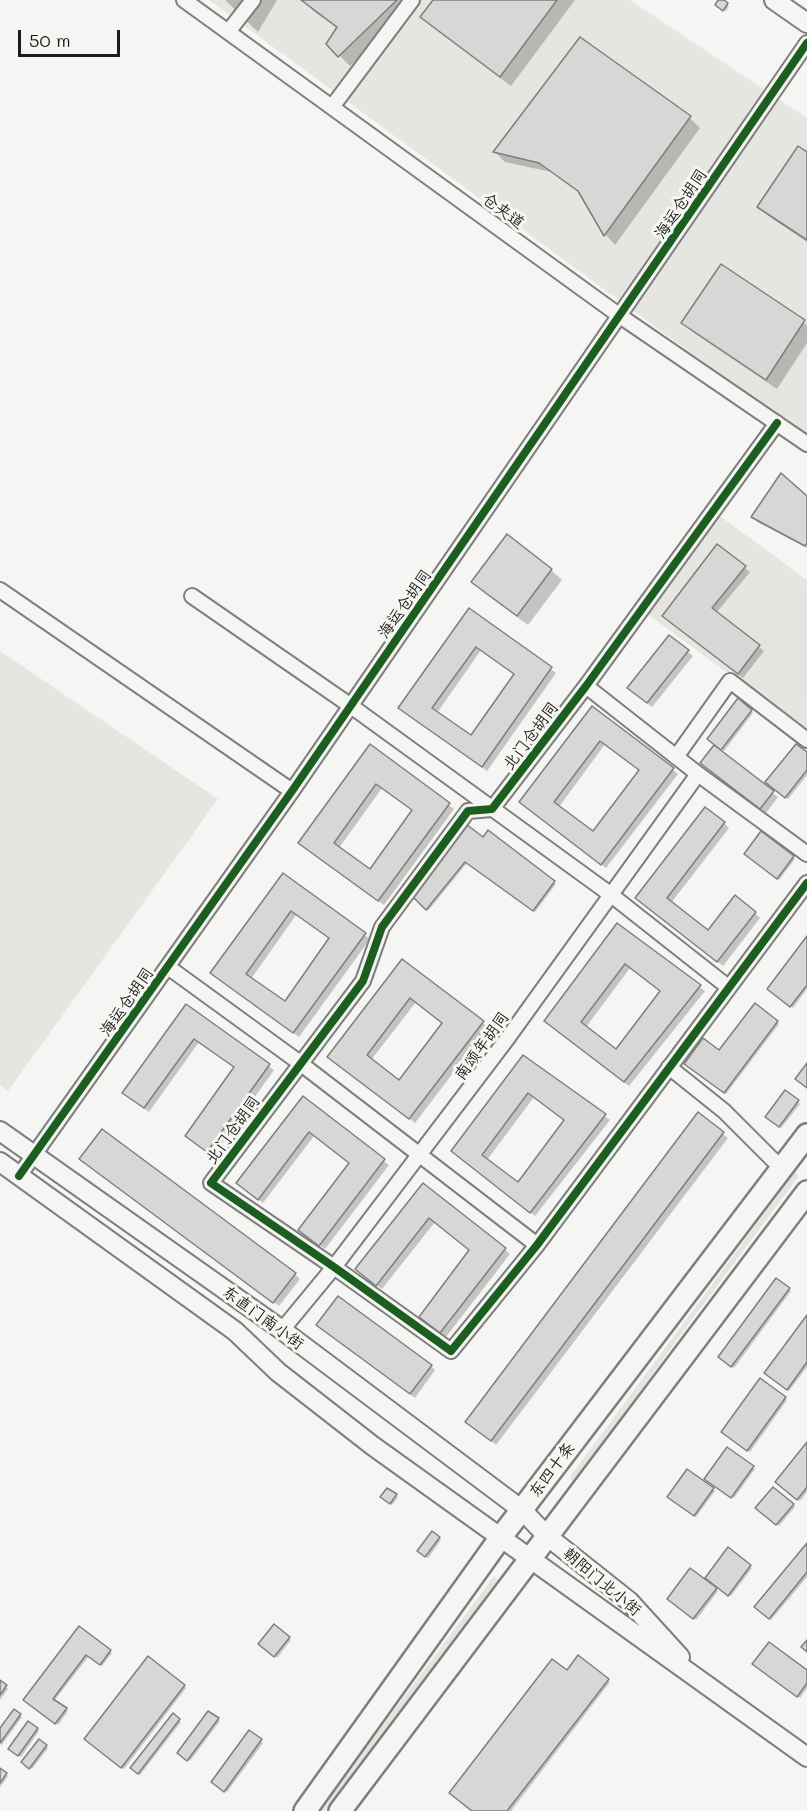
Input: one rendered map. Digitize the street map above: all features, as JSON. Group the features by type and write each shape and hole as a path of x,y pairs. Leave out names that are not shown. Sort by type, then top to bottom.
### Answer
{"main road":[{"path":"774,0 807,23"},
{"name":"东直门南小街","path":"0,1131 282,1330 522,1510 547,1536"},
{"name":"东四十条","path":"305,1811 501,1537 807,1135"},
{"name":"东直门南小街","path":"0,1162 235,1331 278,1372 374,1446 530,1558"},
{"path":"340,1811 807,1192"},
{"name":"朝阳门北小街","path":"547,1536 629,1601 704,1683"},
{"name":"朝阳门北小街","path":"530,1558 807,1757"}],"street":[{"name":"仓夹道","path":"184,0 620,316 807,444"},
{"path":"228,32 253,0"},
{"path":"332,107 412,0"},
{"name":"海运仓胡同","path":"19,1176 292,791 807,43"},
{"name":"北门仓胡同","path":"777,423 586,686 492,809 468,811 382,927 363,981 211,1183 451,1351 537,1245 807,883"},
{"path":"0,590 292,791"},
{"path":"192,596 351,706 610,894 728,987"},
{"path":"676,757 730,681 807,740"},
{"path":"586,686 698,774 807,854"},
{"name":"南颂年胡同","path":"282,1330 334,1267 507,1039 698,774"},
{"path":"168,967 300,1063 537,1245"},
{"path":"669,1067 724,1111 782,1169"}],"shaded area":[{"path":"209,0 630,0 807,118 807,438"},
{"path":"717,514 807,580 807,732 645,612"},
{"path":"764,564 807,596 807,696 716,624"},
{"path":"0,651 218,799 8,1091 0,1085"},
{"path":"795,1172 799,1176 574,1483 570,1477"},
{"path":"494,1576 498,1580 325,1811 319,1811"}],"building":[{"path":"301,0 397,0 338,57 326,44 337,27"},
{"path":"433,0 557,0 500,77 420,17"},
{"path":"718,0 728,3 723,11 715,5"},
{"path":"580,37 691,116 604,236 578,191 539,163 493,152"},
{"path":"798,146 807,152 807,240 757,207"},
{"path":"721,264 805,320 766,380 681,323"},
{"path":"781,473 807,496 807,543 805,546 751,517"},
{"path":"507,534 552,569 517,616 471,582"},
{"path":"717,544 746,566 712,608 760,645 738,674 662,616"},
{"path":"469,608 552,667 482,767 398,708","holes":["476,647 514,674 471,735 432,708"]},
{"path":"669,635 689,650 647,703 627,688"},
{"path":"738,698 752,710 721,750 707,739"},
{"path":"592,706 674,768 601,865 519,802","holes":["600,741 639,770 593,831 554,802"]},
{"path":"370,744 450,803 378,901 298,843","holes":["376,784 412,810 370,869 334,843"]},
{"path":"796,744 807,752 807,770 785,798 765,782"},
{"path":"714,745 774,791 760,809 700,763"},
{"path":"705,807 725,822 667,898 708,930 735,895 756,912 717,962 635,898"},
{"path":"466,824 483,837 488,830 555,881 533,911 465,862 426,910 411,895"},
{"path":"761,831 794,856 777,879 744,854"},
{"path":"283,873 366,933 293,1033 210,973","holes":["291,911 329,938 285,1001 246,974"]},
{"path":"617,923 701,985 624,1082 544,1021","holes":["625,964 660,991 616,1049 581,1022"]},
{"path":"807,936 807,985 790,1007 767,989"},
{"path":"402,959 484,1021 409,1119 327,1057","holes":["410,998 442,1023 399,1080 367,1055"]},
{"path":"755,1003 778,1021 724,1093 684,1064 703,1038 719,1050"},
{"path":"186,1004 270,1064 207,1152 185,1136 234,1067 194,1039 144,1108 122,1093"},
{"path":"523,1055 606,1114 530,1213 451,1151","holes":["528,1093 564,1120 518,1182 482,1155"]},
{"path":"807,1063 807,1088 795,1079"},
{"path":"785,1090 799,1100 779,1127 765,1117"},
{"path":"303,1096 385,1159 319,1246 298,1230 349,1163 309,1132 258,1200 236,1183"},
{"path":"698,1112 724,1132 491,1441 465,1422"},
{"path":"102,1129 296,1273 273,1303 79,1159"},
{"path":"423,1183 506,1248 440,1333 419,1317 469,1250 429,1218 376,1286 355,1269"},
{"path":"776,1278 790,1288 731,1367 718,1357"},
{"path":"338,1296 432,1365 410,1394 316,1325"},
{"path":"807,1315 807,1362 787,1390 764,1373"},
{"path":"760,1378 786,1397 747,1451 721,1432"},
{"path":"807,1442 807,1487 797,1500 775,1482"},
{"path":"727,1447 754,1466 731,1498 704,1479"},
{"path":"687,1469 714,1488 694,1516 667,1497"},
{"path":"773,1487 794,1504 776,1525 755,1508"},
{"path":"387,1488 397,1494 390,1504 380,1497"},
{"path":"432,1531 440,1537 425,1557 417,1551"},
{"path":"807,1543 807,1572 769,1619 754,1607"},
{"path":"728,1547 751,1565 728,1596 705,1578"},
{"path":"690,1568 717,1588 693,1619 667,1599"},
{"path":"274,1624 290,1637 274,1657 258,1644"},
{"path":"79,1626 111,1650 100,1665 86,1655 53,1699 67,1708 55,1724 23,1700"},
{"path":"807,1640 807,1652 801,1647"},
{"path":"769,1642 807,1670 807,1683 797,1697 752,1664"},
{"path":"578,1655 609,1679 507,1811 472,1811 449,1793 552,1659 567,1670"},
{"path":"148,1656 185,1685 121,1768 84,1739"},
{"path":"0,1680 7,1685 0,1695"},
{"path":"14,1709 21,1714 0,1743 0,1728"},
{"path":"208,1711 219,1718 187,1761 177,1753"},
{"path":"173,1713 180,1719 138,1774 130,1768"},
{"path":"28,1721 38,1728 18,1756 8,1749"},
{"path":"249,1730 262,1739 224,1792 211,1782"},
{"path":"39,1739 47,1745 29,1769 21,1762"},
{"path":"0,1768 7,1773 0,1783"}],"cycle path":[{"path":"19,1176 292,791 807,43"},
{"path":"777,423 586,686 492,809 468,811 382,927 363,981 211,1183 451,1351 537,1245 807,883"}]}
